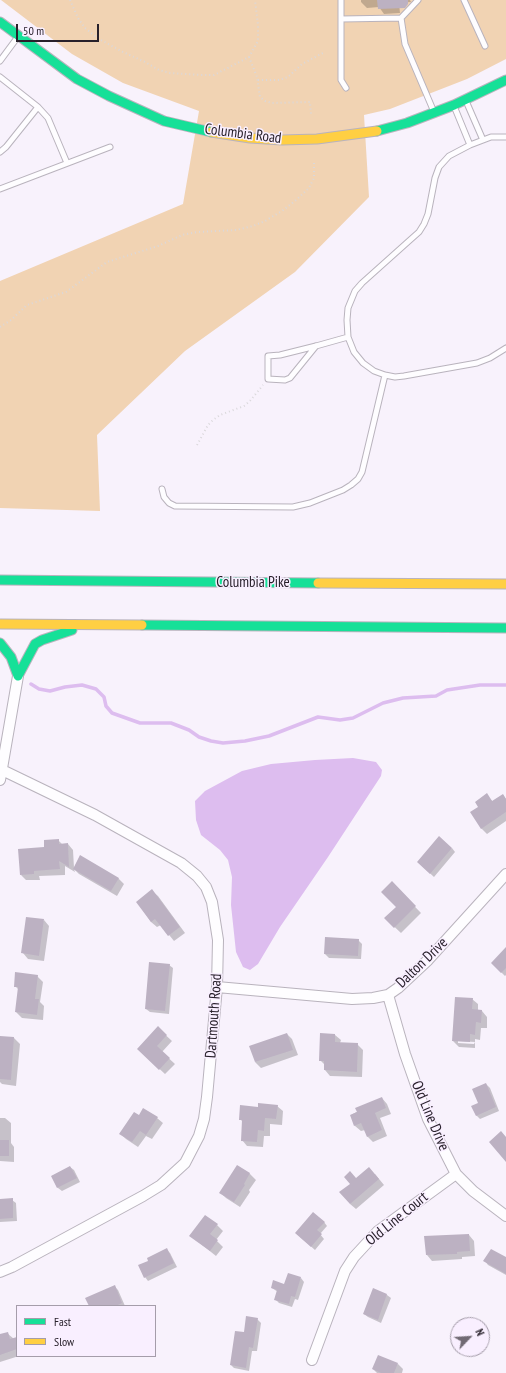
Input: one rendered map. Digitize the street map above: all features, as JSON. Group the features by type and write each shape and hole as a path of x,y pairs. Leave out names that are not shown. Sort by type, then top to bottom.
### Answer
{"main road":[{"name":"Columbia Road","path":"2,26 19,36 77,79 109,96 164,121 219,134 250,138 282,140 317,139 375,131 407,123 435,113 466,100 506,80"},
{"name":"Columbia Pike","path":"0,580 506,584"},
{"path":"0,624 506,628"},
{"path":"18,676 35,644 51,636 89,625"},
{"path":"0,643 11,657 18,676"}],"street":[{"path":"1,775 18,676"},
{"name":"Dartmouth Road","path":"0,1272 12,1267 143,1196 161,1185 184,1163 199,1136 204,1119 217,987 218,940 212,902 206,887 197,876 181,863 112,824 1,775"},
{"name":"Dalton Drive","path":"217,987 352,998 374,998 388,995 398,988 428,960 506,874"},
{"name":"Old Line Drive","path":"388,995 405,1054 428,1119 456,1174 473,1192 506,1216"},
{"name":"Old Line Court","path":"312,1360 345,1271 354,1257 378,1231 396,1216 456,1174"}],"lane":[{"path":"341,0 341,80 346,88"},
{"path":"418,0 401,18 405,44 435,113"},
{"path":"464,0 485,46"},
{"path":"341,19 401,18"},
{"path":"0,61 19,36"},
{"path":"0,77 38,107 48,118 67,163"},
{"path":"466,100 483,140"},
{"path":"454,105 470,145"},
{"path":"0,152 6,147 38,107"},
{"path":"506,137 491,137 470,145 449,156 439,167 435,178 428,214 424,224 419,232 355,291 348,308 347,320 348,337 354,352 363,363 374,371 395,377 477,363 490,358 506,348"},
{"path":"0,189 110,147"},
{"path":"316,346 290,378 285,380 268,380 268,356 280,355 348,337"},
{"path":"162,489 164,497 169,503 175,506 293,507 310,503 343,490 358,479 362,472 386,375"}],"path":[{"path":"70,0 78,18 85,28 99,39 123,52 159,70 170,73 214,75 249,57 258,41 255,0"},
{"path":"258,80 279,80 288,77 302,64 323,53"},
{"path":"249,57 258,80 260,97 265,101 272,103 310,102 311,114"},
{"path":"0,327 11,320 27,305 66,292 107,262 158,246 182,235 197,232 236,230 253,226 265,221 282,211 309,188 314,178 314,163"},
{"path":"197,445 208,425 213,420 220,415 244,406 268,380"}],"shaded area":[{"path":"1,0 506,0 506,59 467,79 390,109 364,115 369,197 295,272 185,351 97,435 100,511 0,508 0,281 183,204 199,111 123,83 72,54"},
{"path":"353,758 376,762 382,770 381,776 280,927 258,964 250,970 243,967 236,952 231,905 232,877 228,860 220,850 201,835 196,820 195,801 205,791 242,771 271,764"}],"building":[{"path":"377,0 408,0 408,4 405,8 378,9"},
{"path":"487,793 492,801 503,794 506,799 506,812 481,829 470,812 478,807 475,802"},
{"path":"439,836 452,848 430,874 417,862"},
{"path":"59,839 59,844 68,843 69,867 59,861 60,869 34,871 34,874 20,875 18,849 44,847 44,840"},
{"path":"80,855 119,878 111,891 73,869"},
{"path":"392,881 416,906 394,928 384,918 396,907 381,892"},
{"path":"152,889 180,927 168,936 155,919 151,922 136,902"},
{"path":"26,917 44,919 39,956 21,953"},
{"path":"325,937 359,939 358,956 324,954"},
{"path":"506,947 506,968 501,973 491,963"},
{"path":"149,962 170,964 165,1011 145,1009"},
{"path":"15,972 38,975 35,999 39,999 37,1015 15,1012 18,987 14,987"},
{"path":"455,997 473,998 472,1009 482,1010 481,1023 476,1022 475,1035 470,1034 470,1042 452,1041"},
{"path":"158,1026 167,1035 157,1046 170,1058 159,1070 137,1049"},
{"path":"287,1033 293,1050 255,1062 249,1046"},
{"path":"320,1033 335,1034 335,1042 358,1043 357,1072 324,1070 324,1061 319,1061"},
{"path":"0,1036 14,1037 11,1080 0,1079"},
{"path":"486,1083 496,1107 476,1116 471,1106 478,1103 472,1089"},
{"path":"382,1097 386,1108 375,1113 382,1130 367,1137 361,1123 354,1126 350,1115 357,1112 355,1108"},
{"path":"258,1103 278,1105 276,1119 265,1118 264,1131 258,1130 257,1142 241,1141 242,1120 239,1120 240,1105 258,1107"},
{"path":"143,1108 158,1117 146,1135 140,1131 132,1142 119,1134 134,1112 139,1115"},
{"path":"501,1131 506,1137 506,1162 489,1142"},
{"path":"0,1140 9,1140 9,1156 0,1156"},
{"path":"237,1165 250,1173 244,1184 245,1185 234,1202 219,1193"},
{"path":"70,1166 77,1178 57,1188 51,1176"},
{"path":"369,1167 379,1179 350,1204 339,1192 350,1184 344,1177 350,1171 356,1178"},
{"path":"13,1198 13,1218 0,1219 0,1199"},
{"path":"313,1212 325,1222 317,1230 322,1234 311,1247 295,1233"},
{"path":"205,1215 218,1224 210,1234 218,1240 210,1251 189,1236"},
{"path":"469,1234 470,1251 457,1252 457,1254 426,1255 424,1236"},
{"path":"167,1248 174,1263 144,1278 138,1265 148,1261 147,1258"},
{"path":"491,1249 506,1257 506,1274 483,1261"},
{"path":"288,1273 301,1277 295,1297 291,1296 289,1304 274,1300 277,1290 271,1288 273,1280 284,1284"},
{"path":"115,1285 122,1303 118,1305 88,1305 85,1298"},
{"path":"373,1288 387,1294 378,1320 363,1314"},
{"path":"246,1316 258,1318 253,1348 249,1347 246,1368 230,1365 235,1331 244,1332"},
{"path":"8,1332 10,1339 16,1337 16,1349 0,1355 0,1334"},
{"path":"378,1355 398,1363 394,1373 381,1373 372,1369"}],"waterway":[{"path":"31,684 39,689 50,691 82,685 96,689 104,697 106,706 112,713 140,723 171,723 189,730 199,737 223,743 245,741 269,736 318,717 340,720 353,718 383,703 403,698 436,696 447,690 480,685 506,685"}],"traffic: fast":[{"path":"0,22 77,79 109,96 164,121 211,132"},
{"path":"377,131 407,123 454,105 506,80"},
{"path":"0,580 318,583"},
{"path":"142,625 506,628"},
{"path":"18,676 35,644 42,640 72,630"},
{"path":"0,643 11,657 18,676"}],"traffic: slow":[{"path":"211,132 250,138 282,140 317,139 377,131"},
{"path":"318,583 506,584"},
{"path":"0,624 142,625"}]}
